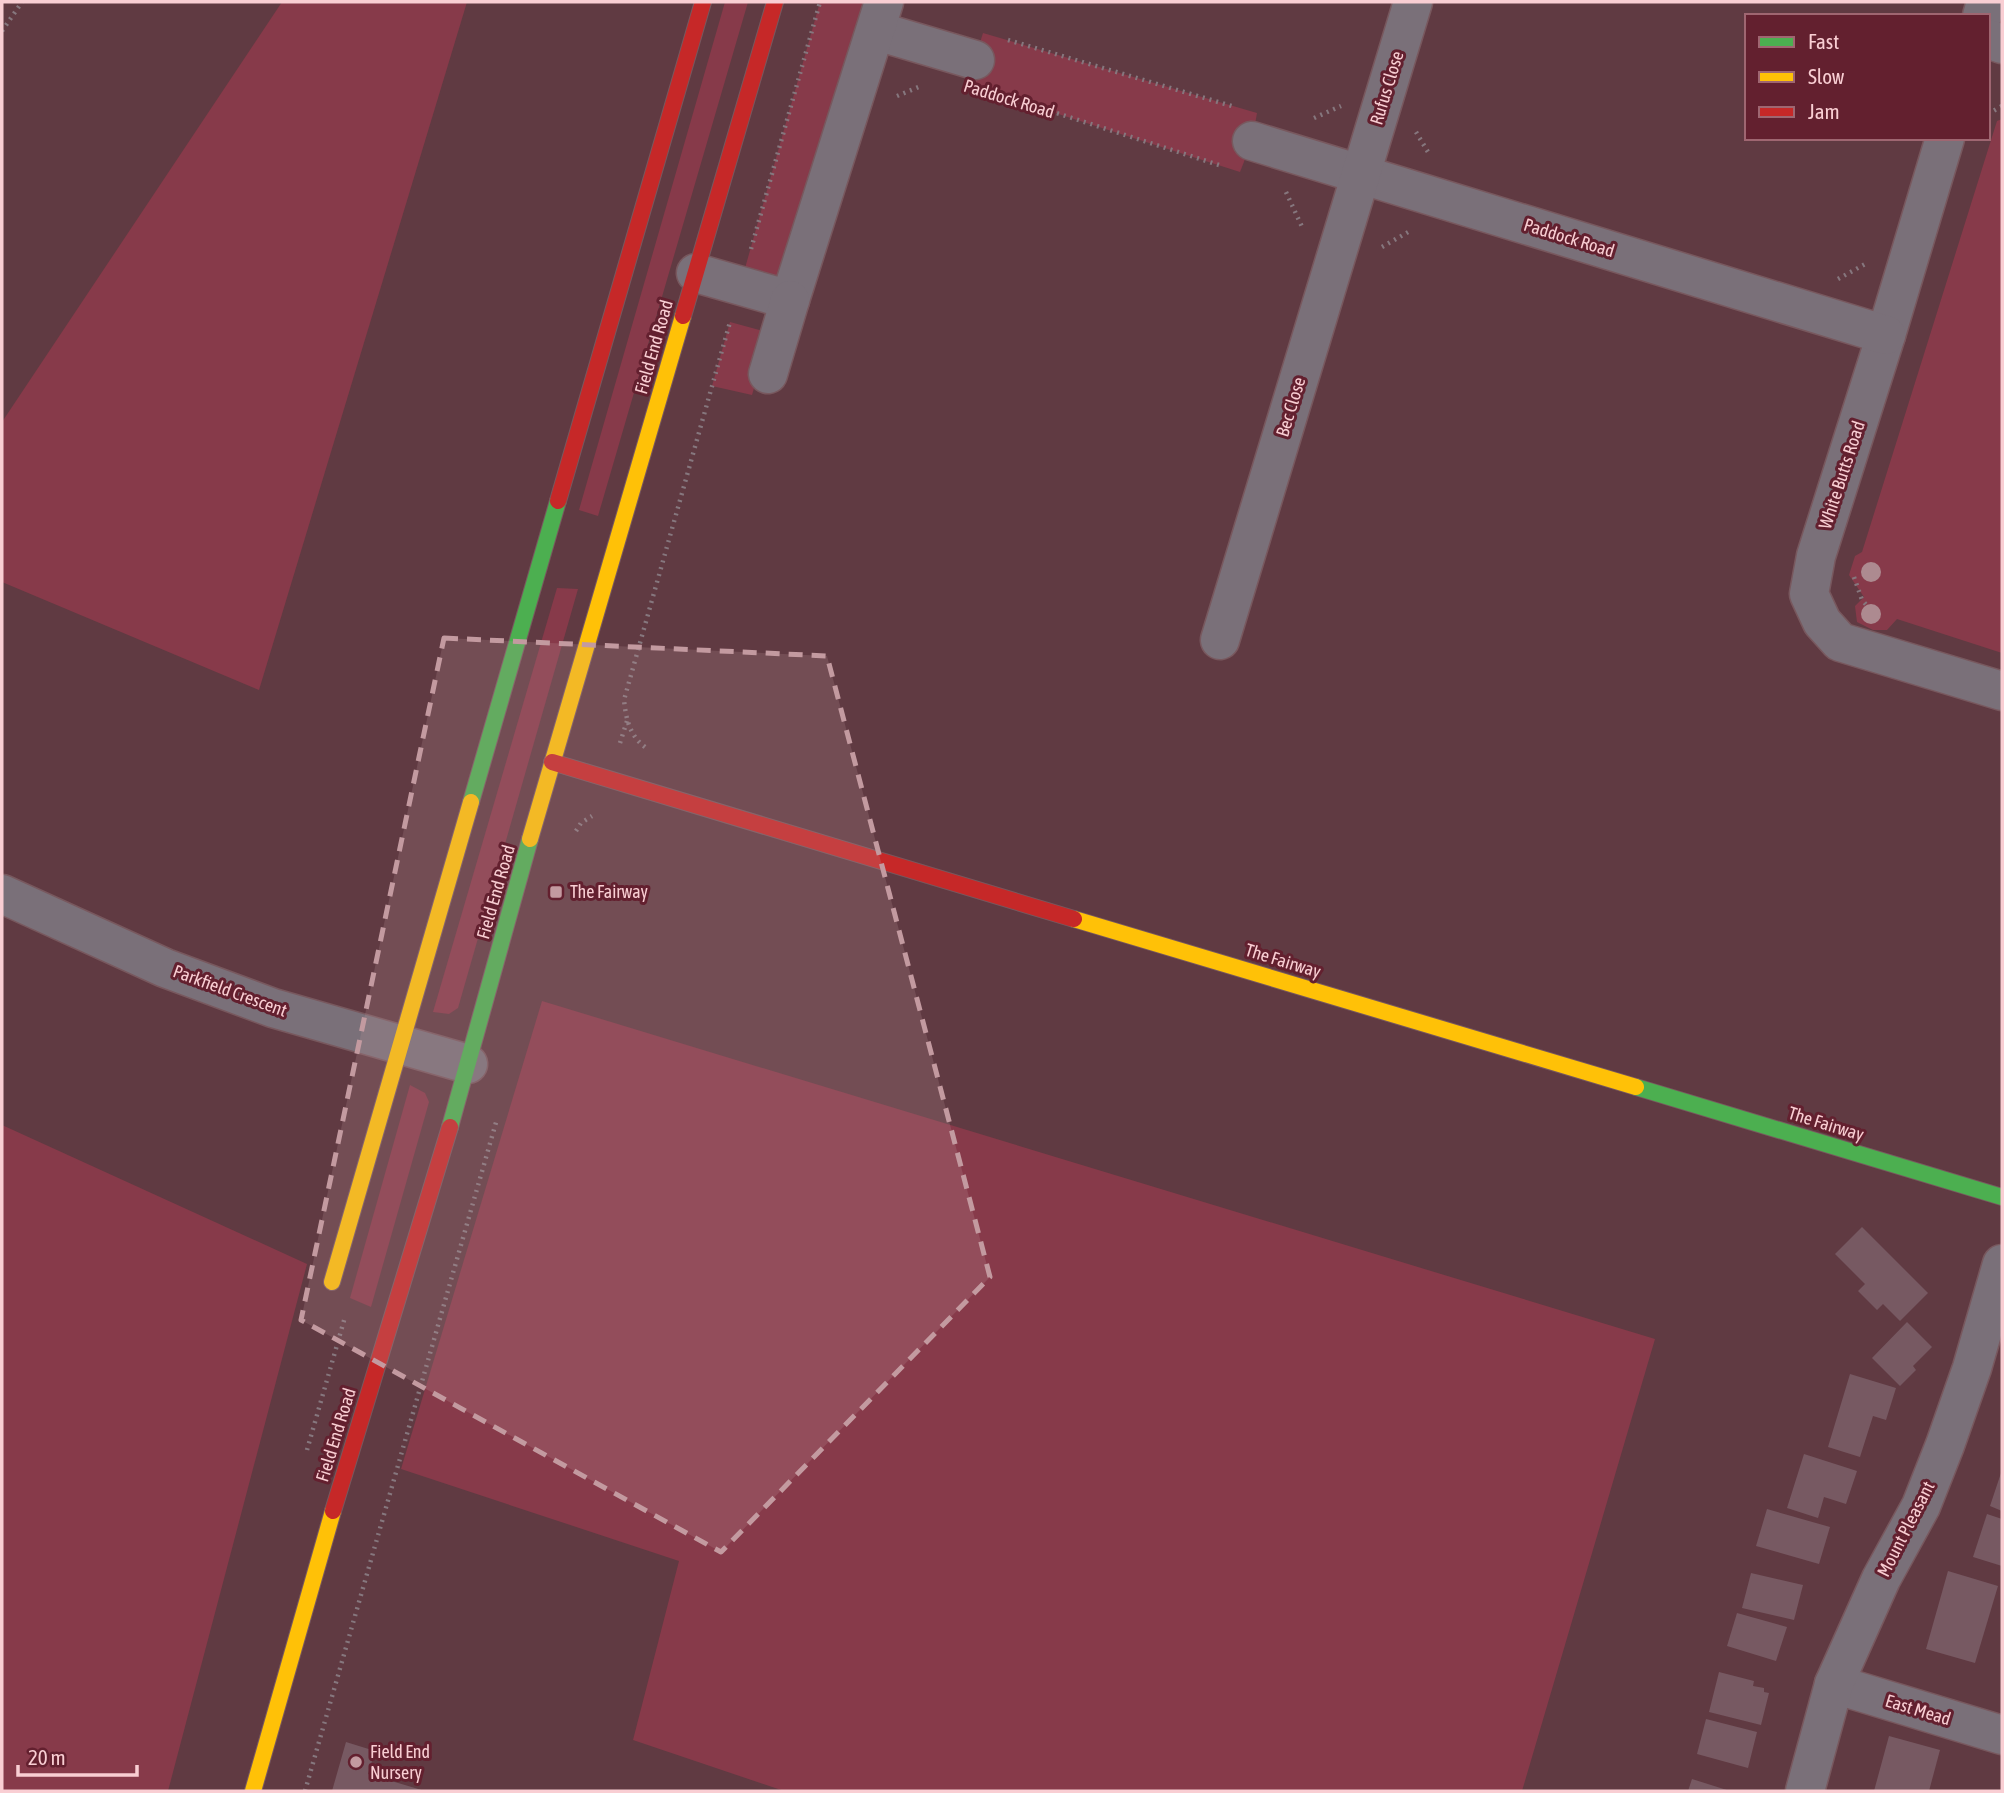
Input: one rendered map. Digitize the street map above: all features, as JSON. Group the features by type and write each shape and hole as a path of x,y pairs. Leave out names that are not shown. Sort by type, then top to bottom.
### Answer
{"street":[{"path":"332,1282 703,2"},
{"name":"Field End Road","path":"253,1791 316,1567 439,1167 552,762 775,2"},
{"name":"Rufus Close","path":"1362,175 1413,2"},
{"name":"Paddock Road","path":"768,374 880,16 986,48"},
{"name":"Paddock Road","path":"1241,139 1886,335"},
{"name":"White Butts Road","path":"1944,140 1816,556 1809,594 1822,622 1840,642 2002,691"},
{"name":"Bec Close","path":"1220,640 1362,175"},
{"path":"696,273 790,300"},
{"name":"The Fairway","path":"552,762 2002,1197"},
{"name":"Parkfield Crescent","path":"2,894 166,968 274,1008 468,1064"},
{"name":"Mount Pleasant","path":"1805,1791 1834,1684 1881,1579 1922,1506 1972,1368 2002,1264"},
{"name":"East Mead","path":"1834,1684 2002,1735"}],"path":[{"path":"2,31 22,2"},
{"path":"654,754 637,741 627,721 624,699 820,2"},
{"path":"986,48 1241,139"},
{"name":"Paddock Road","path":"993,93 1241,139"},
{"path":"1836,280 1871,260"},
{"path":"305,1791 498,1115"},
{"path":"305,1458 346,1312"}],"highlighted area":[{"path":"444,638 827,656 990,1277 721,1552 301,1320"}],"shaded area":[{"path":"282,2 467,2 259,690 2,582 2,422"},
{"path":"725,2 748,2 598,516 579,510"},
{"path":"820,2 884,2 790,300 740,286"},
{"path":"983,33 1257,113 1252,141 1240,172 967,85"},
{"path":"2002,119 2002,653 1897,619 1887,630 1873,630 1857,622 1855,606 1864,597 1849,575 1855,556 1862,552 1997,121"},
{"path":"730,322 770,333 752,395 712,386"},
{"path":"557,588 578,589 458,1008 449,1014 433,1012"},
{"path":"542,1001 1655,1339 1522,1791 784,1791 633,1740 679,1561 401,1469"},
{"path":"410,1085 425,1093 429,1102 371,1307 350,1298"},
{"path":"2,1125 307,1264 168,1791 2,1791"}],"building":[{"path":"1862,1227 1928,1293 1900,1321 1883,1304 1877,1310 1858,1291 1865,1284 1835,1254"},
{"path":"1907,1322 1932,1347 1913,1366 1916,1370 1900,1386 1872,1358"},
{"path":"1850,1374 1896,1388 1886,1420 1873,1416 1860,1457 1828,1447"},
{"path":"1804,1454 1857,1471 1846,1504 1824,1497 1818,1518 1787,1508"},
{"path":"2002,1470 2002,1511 1990,1506"},
{"path":"1767,1509 1830,1527 1819,1564 1756,1546"},
{"path":"1987,1514 2002,1519 2002,1566 1973,1557"},
{"path":"1948,1571 1998,1586 1975,1663 1926,1649"},
{"path":"1751,1573 1803,1585 1794,1620 1742,1608"},
{"path":"1737,1613 1787,1627 1776,1661 1727,1646"},
{"path":"1719,1672 1754,1681 1753,1686 1764,1688 1764,1692 1769,1693 1761,1725 1709,1712"},
{"path":"1706,1719 1757,1732 1748,1768 1697,1754"},
{"path":"1889,1736 1940,1750 1929,1791 1874,1791"},
{"name":"Field End Nursery","path":"346,1742 375,1751 368,1774 425,1791 332,1791"},
{"path":"1692,1779 1730,1791 1688,1791"}],"traffic: fast":[{"path":"471,802 558,501"},
{"path":"450,1127 530,839"},
{"path":"1636,1087 2002,1197"}],"traffic: slow":[{"path":"530,839 683,316"},
{"path":"332,1282 471,802"},
{"path":"1074,919 1636,1087"},
{"path":"253,1791 333,1511"}],"traffic: jam":[{"path":"558,501 703,2"},
{"path":"683,316 775,2"},
{"path":"552,762 1074,919"},
{"path":"333,1511 450,1127"}],"place":[{"name":"The Fairway","path":"556,892"},
{"name":"Field End Nursery","path":"356,1762"}]}
